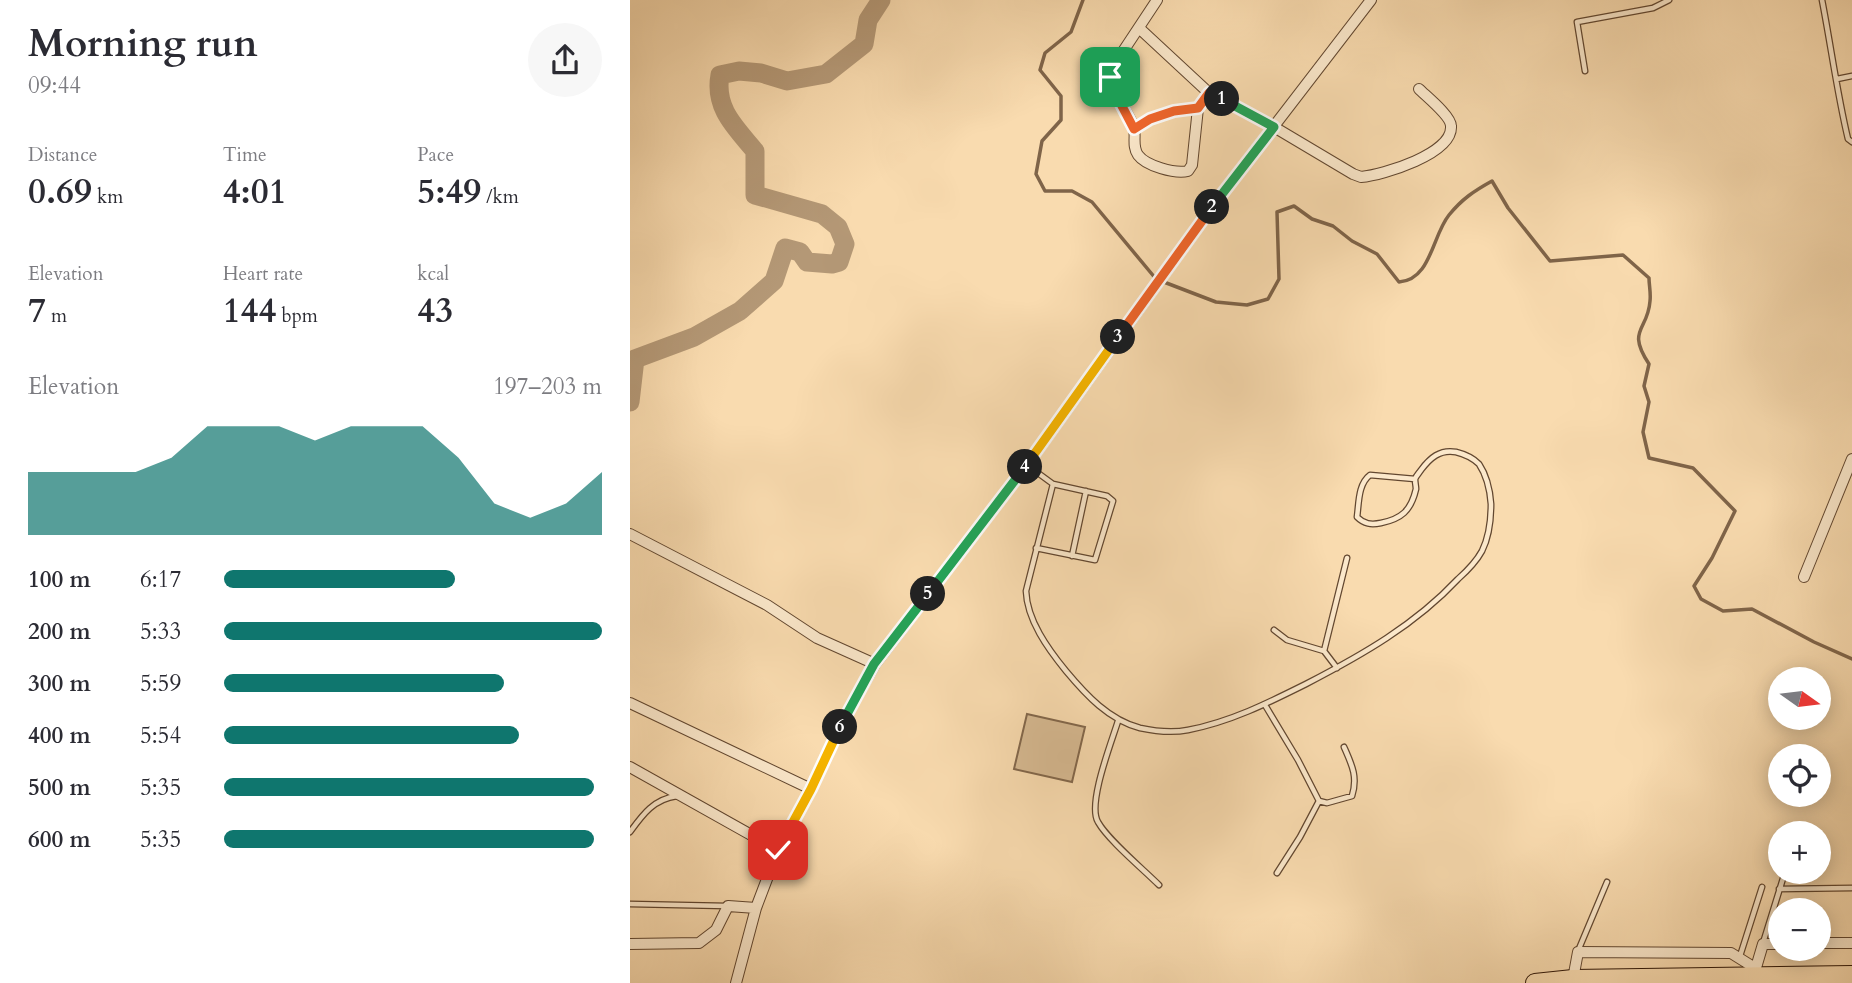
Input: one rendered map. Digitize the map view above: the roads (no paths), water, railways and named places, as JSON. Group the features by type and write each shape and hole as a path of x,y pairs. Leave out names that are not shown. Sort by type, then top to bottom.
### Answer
{"highway":[{"path":"1535,983 1573,979 1852,975"}],"street":[{"path":"1157,0 1112,68 1110,77 1112,87 1134,129 1134,144 1138,154 1146,162 1178,172 1188,172 1192,165 1198,108 1209,93"},
{"path":"736,983 756,908 778,850 874,664 1027,465 1213,205 1371,0"},
{"path":"1139,27 1209,93 1274,127 1353,174 1368,176 1423,159 1439,148 1452,127 1449,119 1419,89"},
{"path":"1134,129 1150,119 1174,111 1198,108"},
{"path":"1804,577 1852,459"},
{"path":"630,534 767,605 817,638 874,664"},
{"path":"630,703 811,789"},
{"path":"630,766 778,850"},
{"path":"630,944 699,943 709,938 716,930 728,906 756,908"},
{"path":"1831,943 1852,943"},
{"path":"1748,977 1763,944 1768,944"},
{"path":"1573,979 1578,952 1731,953 1740,957 1748,977"}],"lane":[{"path":"1585,71 1577,22 1653,8 1669,0"},
{"path":"1822,0 1839,101 1848,139 1852,142"},
{"path":"1837,79 1852,76"},
{"path":"1053,484 1026,591 1027,604 1052,654 1078,685 1118,721 1142,728 1186,731 1265,705 1337,668 1406,627 1435,604 1471,566 1483,550 1491,515 1490,494 1486,477 1477,463 1465,454 1440,452 1430,459 1415,479 1415,494 1408,509 1398,519 1373,525 1362,522 1357,517 1361,486 1370,475 1415,479"},
{"path":"1027,465 1053,484 1107,496 1113,501 1097,558 1091,561 1036,548"},
{"path":"1072,556 1086,491"},
{"path":"1324,651 1347,558"},
{"path":"1274,631 1287,640 1324,651 1337,668"},
{"path":"1265,705 1319,801 1327,803 1352,796 1355,787 1354,768 1344,747"},
{"path":"1118,721 1097,797 1095,814 1110,836 1159,885"},
{"path":"630,832 652,805 665,798 681,796"},
{"path":"1277,873 1319,801"},
{"path":"1578,952 1608,882"},
{"path":"1763,944 1781,884"},
{"path":"1740,957 1762,887"},
{"path":"1779,889 1852,888"},
{"path":"630,904 728,906"}],"waterway":[{"path":"630,402 635,359 694,337 740,311 774,281 785,248 800,252 807,262 839,262 845,244 838,227 822,214 755,195 755,151 723,107 719,87 720,75 739,71 761,73 787,81 826,74 864,44 868,20 881,0"},
{"path":"1083,0 1071,32 1045,53 1040,70 1061,96 1061,120 1042,141 1036,174 1045,191 1072,191 1092,202 1156,279 1216,302 1247,305 1268,299 1279,279 1277,212 1294,206 1312,219 1333,226 1352,241 1377,254 1399,282 1418,274 1430,256 1443,224 1454,209 1492,181 1508,208 1550,261 1623,255 1649,278 1648,311 1639,337 1639,344 1649,364 1644,386 1649,402 1643,432 1649,458 1693,468 1735,511 1712,558 1694,586 1701,599 1723,611 1752,609 1852,659"}]}
